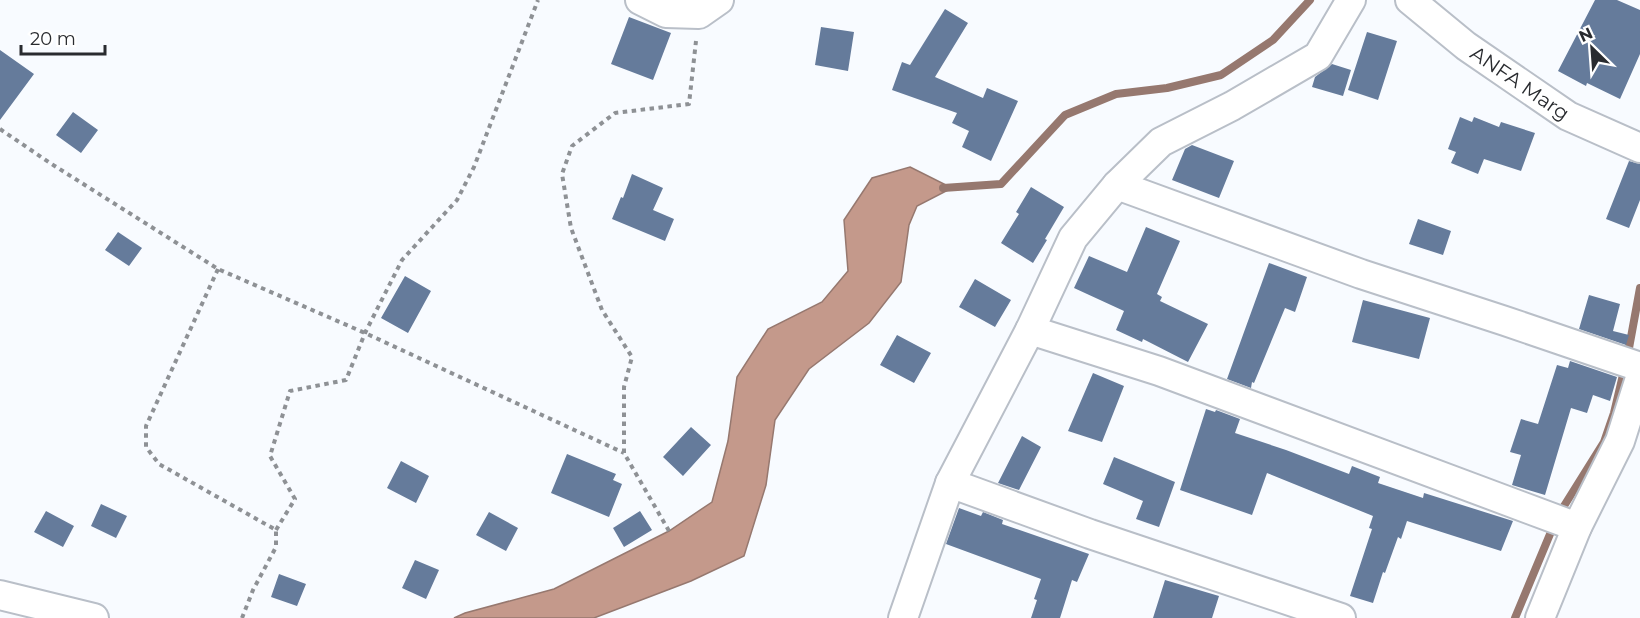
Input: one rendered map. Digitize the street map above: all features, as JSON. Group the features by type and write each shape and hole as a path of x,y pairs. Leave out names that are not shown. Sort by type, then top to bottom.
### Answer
{"street":[{"path":"640,0 666,13 709,7"},
{"path":"903,618 950,483 1030,330 1073,238 1117,185 1161,142 1232,106 1318,56 1351,0"},
{"name":"ANFA Marg","path":"1410,0 1466,46 1568,116 1640,148"},
{"path":"1117,185 1361,274 1640,367"},
{"path":"1030,330 1159,371 1577,527"},
{"path":"1540,618 1577,527 1620,441 1640,378"},
{"path":"950,483 1341,618"},
{"path":"0,595 94,618"}],"path":[{"path":"242,618 253,590 276,547 276,530 295,499 270,456 290,391 346,380 365,333 402,260 457,200 474,167 538,0"},
{"path":"669,531 624,453 624,387 632,357 602,310 571,228 562,174 572,146 615,113 689,104 709,7"},
{"path":"0,129 218,269 365,333 624,453"},
{"path":"218,269 146,426 146,447 159,464 276,530"}],"shaded area":[{"path":"910,167 952,188 917,206 909,225 901,282 869,323 809,369 775,420 766,485 744,556 691,581 594,618 454,618 554,589 669,531 712,502 728,441 737,377 768,329 822,302 848,271 844,220 872,178"}],"building":[{"path":"1595,0 1617,0 1640,10 1640,54 1620,99 1587,83 1586,86 1558,71"},
{"path":"945,9 968,23 935,77 983,98 987,88 1018,101 991,161 962,147 969,131 952,123 957,113 892,90 902,62 910,65"},
{"path":"629,17 671,33 653,80 611,64"},
{"path":"821,27 854,32 848,71 815,65"},
{"path":"1367,32 1397,41 1378,100 1348,90"},
{"path":"0,50 34,74 0,120"},
{"path":"1332,64 1351,70 1343,96 1312,87 1315,77"},
{"path":"73,112 98,130 81,153 56,135"},
{"path":"1460,117 1472,122 1474,117 1499,127 1501,122 1535,133 1521,171 1484,159 1478,174 1451,163 1456,152 1448,149"},
{"path":"1192,145 1234,161 1219,198 1172,180 1185,149"},
{"path":"1629,161 1640,164 1640,200 1629,228 1606,219"},
{"path":"632,174 663,188 653,210 674,219 665,241 612,219"},
{"path":"1031,187 1064,207 1033,263 1001,243 1019,214 1016,212"},
{"path":"1418,219 1451,231 1443,255 1409,244"},
{"path":"1146,227 1180,241 1157,294 1162,297 1160,301 1208,324 1188,362 1143,339 1142,342 1116,330 1124,311 1074,288 1089,256 1127,272"},
{"path":"118,232 142,248 129,266 105,250"},
{"path":"1269,263 1307,277 1295,312 1285,308 1251,388 1227,379"},
{"path":"405,276 431,291 408,333 381,318"},
{"path":"975,279 1011,300 995,327 959,307"},
{"path":"1589,295 1620,304 1613,331 1629,335 1626,345 1579,329"},
{"path":"1363,300 1430,318 1419,359 1352,342"},
{"path":"897,335 931,353 914,383 880,365"},
{"path":"1570,361 1617,377 1610,401 1593,395 1587,413 1571,408 1545,495 1512,485 1521,455 1510,452 1521,419 1538,424 1557,365 1568,368"},
{"path":"1093,373 1124,386 1102,442 1068,431"},
{"path":"1206,409 1215,412 1216,410 1240,419 1235,433 1349,474 1352,466 1380,477 1378,483 1423,498 1424,493 1513,521 1501,551 1407,521 1401,539 1398,537 1385,573 1383,572 1373,603 1350,596 1372,529 1369,528 1373,516 1267,473 1252,515 1180,490"},
{"path":"691,427 711,445 683,476 663,457"},
{"path":"1022,436 1041,447 1019,490 998,483"},
{"path":"567,454 616,474 613,480 622,484 609,517 551,493"},
{"path":"1114,457 1175,482 1159,527 1136,519 1143,501 1103,484"},
{"path":"401,461 429,476 416,503 387,488"},
{"path":"101,504 127,516 116,538 91,526"},
{"path":"959,508 981,516 983,512 1003,520 1002,524 1089,554 1077,582 1072,580 1060,618 1031,618 1037,600 1034,599 1041,579 946,544"},
{"path":"46,511 74,526 63,547 34,532"},
{"path":"640,511 652,530 624,547 613,528"},
{"path":"489,512 518,528 506,551 476,535"},
{"path":"415,560 439,570 426,599 402,588"},
{"path":"279,574 306,584 297,606 271,597"},
{"path":"1165,580 1219,596 1212,618 1153,618"}],"waterway":[{"path":"943,188 1001,184 1065,115 1116,94 1167,88 1221,75 1273,40 1310,0"},
{"path":"1627,359 1640,288"},
{"path":"1564,506 1604,442 1623,375"},
{"path":"1515,618 1553,527"}]}
